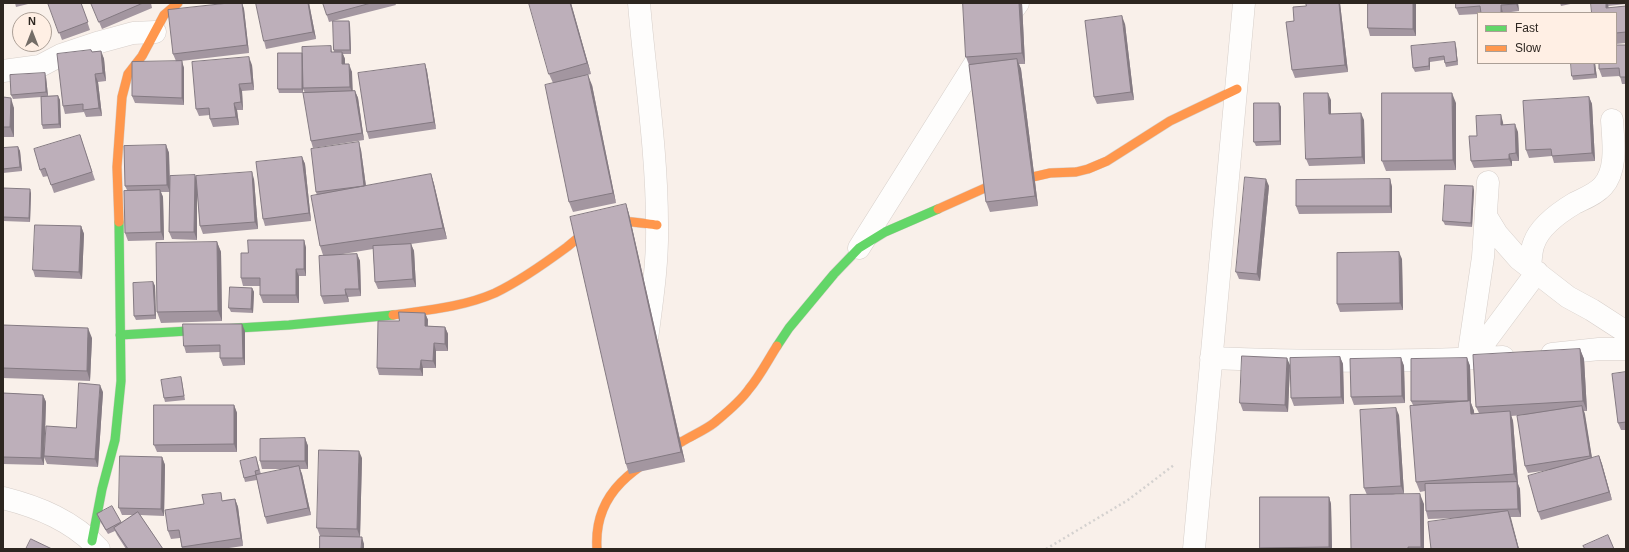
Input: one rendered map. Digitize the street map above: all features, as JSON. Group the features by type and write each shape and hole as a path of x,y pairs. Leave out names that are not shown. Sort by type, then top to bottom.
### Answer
{"street":[{"path":"95,545 102,489 115,440 121,381 120,243 117,167 122,97 128,74 142,56 164,16 178,3"},
{"path":"639,3 651,124 658,225 654,285 643,357"},
{"path":"597,549 596,533 600,514 612,493 629,474 651,458 712,424 730,409 749,390 789,328 834,274 859,248 977,60 1018,3"},
{"path":"1194,549 1244,3"},
{"path":"3,71 40,66 61,55 133,33 155,32"},
{"path":"859,248 891,229 985,188 1050,173 1076,172 1097,166 1169,121 1204,103 1237,89"},
{"path":"1471,358 1533,270 1534,243 1542,228 1575,204 1593,195 1604,185 1612,166 1614,148 1612,120"},
{"path":"1471,358 1480,282 1488,182"},
{"path":"1486,216 1497,234 1519,259 1568,297 1592,310 1626,332"},
{"path":"120,335 334,322 469,302 526,275 589,230 599,225 609,222 658,225"},
{"path":"1211,358 1300,361 1405,361 1528,355 1598,349 1626,349"},
{"path":"629,474 634,445"},
{"path":"3,498 41,509 62,518 95,545"}],"path":[{"path":"1046,549 1128,500 1203,444"}],"building":[{"path":"48,3 81,3 88,22 59,33"},
{"path":"91,3 143,3 99,22"},
{"path":"229,3 242,3 247,45 173,54 168,10"},
{"path":"256,3 308,3 313,32 264,41"},
{"path":"323,3 371,3 327,15"},
{"path":"529,3 570,3 587,63 549,74"},
{"path":"963,3 1019,3 1022,53 966,57"},
{"path":"1306,3 1339,3 1345,65 1292,70 1286,22 1294,21 1293,7 1306,6"},
{"path":"1368,3 1413,3 1413,29 1368,28"},
{"path":"1456,3 1516,3 1501,5 1501,12 1481,12 1480,6 1456,8"},
{"path":"1591,3 1606,3 1606,8 1626,6 1626,32 1617,33 1617,12 1592,12"},
{"path":"1122,16 1131,92 1094,97 1085,21"},
{"path":"333,21 349,21 350,50 334,50"},
{"path":"1455,42 1457,61 1445,63 1444,56 1429,58 1429,66 1413,68 1411,46"},
{"path":"1617,45 1626,45 1626,77 1620,77 1619,68 1599,69 1599,64 1617,64"},
{"path":"331,46 331,52 342,52 342,64 349,64 350,87 303,88 302,47"},
{"path":"91,50 92,52 101,51 103,73 95,74 99,108 83,110 83,104 63,106 57,54"},
{"path":"278,53 302,53 302,89 278,89"},
{"path":"249,57 252,83 239,84 241,102 234,103 236,117 210,119 209,108 196,109 192,62"},
{"path":"1017,59 1035,196 986,202 969,65"},
{"path":"182,61 182,98 132,96 132,62"},
{"path":"425,64 434,122 367,132 358,73"},
{"path":"1571,64 1594,64 1595,74 1572,76"},
{"path":"45,73 46,92 11,95 10,75"},
{"path":"588,75 613,193 569,202 545,85"},
{"path":"355,91 362,133 311,141 303,93"},
{"path":"1304,93 1328,93 1329,114 1361,113 1362,157 1306,159"},
{"path":"1382,93 1452,93 1453,160 1382,161"},
{"path":"58,96 59,124 42,125 41,97"},
{"path":"3,97 11,98 10,127 3,127"},
{"path":"1589,97 1592,153 1552,156 1551,149 1526,150 1523,101"},
{"path":"1254,103 1279,103 1280,141 1254,142"},
{"path":"1501,115 1501,125 1515,124 1516,153 1509,154 1509,159 1471,161 1469,136 1477,136 1476,116"},
{"path":"80,135 92,172 51,185 45,168 40,170 34,149"},
{"path":"359,142 364,186 316,192 311,149"},
{"path":"166,145 167,185 125,186 124,146"},
{"path":"18,147 20,167 3,169 3,148"},
{"path":"302,157 309,213 263,219 256,162"},
{"path":"252,172 255,222 200,226 196,176"},
{"path":"431,174 443,228 320,246 311,196"},
{"path":"195,175 194,232 169,232 170,176"},
{"path":"1245,177 1266,179 1257,274 1236,272"},
{"path":"1390,179 1390,206 1296,206 1296,180"},
{"path":"1445,185 1473,186 1471,223 1443,221"},
{"path":"3,188 30,189 29,218 3,217"},
{"path":"160,190 161,232 125,233 124,191"},
{"path":"626,204 681,452 626,464 570,217"},
{"path":"35,225 81,226 79,272 33,270"},
{"path":"248,240 304,240 304,269 296,269 296,295 260,295 260,278 241,278 241,253 248,253"},
{"path":"217,242 218,311 157,312 156,243"},
{"path":"411,244 413,279 375,282 373,246"},
{"path":"1399,252 1400,303 1337,304 1337,253"},
{"path":"357,254 359,289 345,289 346,295 321,296 319,256"},
{"path":"153,282 155,315 134,316 133,283"},
{"path":"230,287 252,288 251,309 229,308"},
{"path":"399,312 425,313 425,326 445,327 445,344 434,343 433,361 421,360 420,369 377,368 378,321 399,321"},
{"path":"183,324 242,324 243,358 220,358 220,345 184,346"},
{"path":"3,325 88,328 87,371 3,368"},
{"path":"1580,349 1583,401 1476,407 1473,355"},
{"path":"1242,356 1287,358 1285,405 1240,403"},
{"path":"1340,357 1341,397 1291,398 1290,358"},
{"path":"1401,358 1402,396 1351,397 1350,359"},
{"path":"1467,358 1468,401 1411,401 1411,359"},
{"path":"1626,372 1626,422 1618,423 1612,374"},
{"path":"181,377 184,396 164,398 161,380"},
{"path":"79,383 100,385 95,459 44,456 46,426 76,428"},
{"path":"3,393 43,395 41,458 3,457"},
{"path":"1470,401 1471,414 1510,411 1514,474 1416,482 1410,406"},
{"path":"154,405 234,405 234,444 154,445"},
{"path":"1582,406 1590,456 1525,466 1517,416"},
{"path":"1396,408 1401,486 1364,488 1360,410"},
{"path":"305,438 305,461 260,461 260,439"},
{"path":"319,450 359,451 357,529 317,528"},
{"path":"120,456 162,457 161,509 119,508"},
{"path":"1599,456 1609,492 1538,512 1528,476"},
{"path":"256,457 259,470 255,471 256,475 244,478 240,461"},
{"path":"299,466 308,508 265,517 256,475"},
{"path":"1517,482 1518,509 1426,511 1425,484"},
{"path":"221,493 222,501 235,499 241,538 182,547 179,530 168,531 165,510 204,504 202,495"},
{"path":"1420,494 1421,547 1408,547 1408,549 1351,549 1350,495"},
{"path":"1260,497 1329,497 1329,547 1260,548"},
{"path":"112,506 121,522 106,530 97,514"},
{"path":"1508,511 1518,548 1431,549 1428,522"},
{"path":"138,512 163,549 128,549 114,528"},
{"path":"1608,535 1614,549 1585,549 1583,546"},
{"path":"320,536 362,537 361,549 320,549"},
{"path":"31,539 52,549 26,549"}],"traffic: fast":[{"path":"777,346 789,328 834,274 859,248 885,232 938,209"},
{"path":"92,541 102,489 115,440 121,381 119,222"},
{"path":"120,335 289,325 393,315"}],"traffic: slow":[{"path":"119,222 117,167 122,97 128,74 142,56 164,15 178,3"},
{"path":"938,209 985,188 1050,173 1076,172 1088,169 1107,161 1170,121 1237,89"},
{"path":"393,315 458,305 495,293 532,272 567,247 586,231 599,224 621,221 657,225"},
{"path":"597,549 598,528 602,511 610,495 621,482 650,460 707,428 728,411 753,384 777,346"}]}
